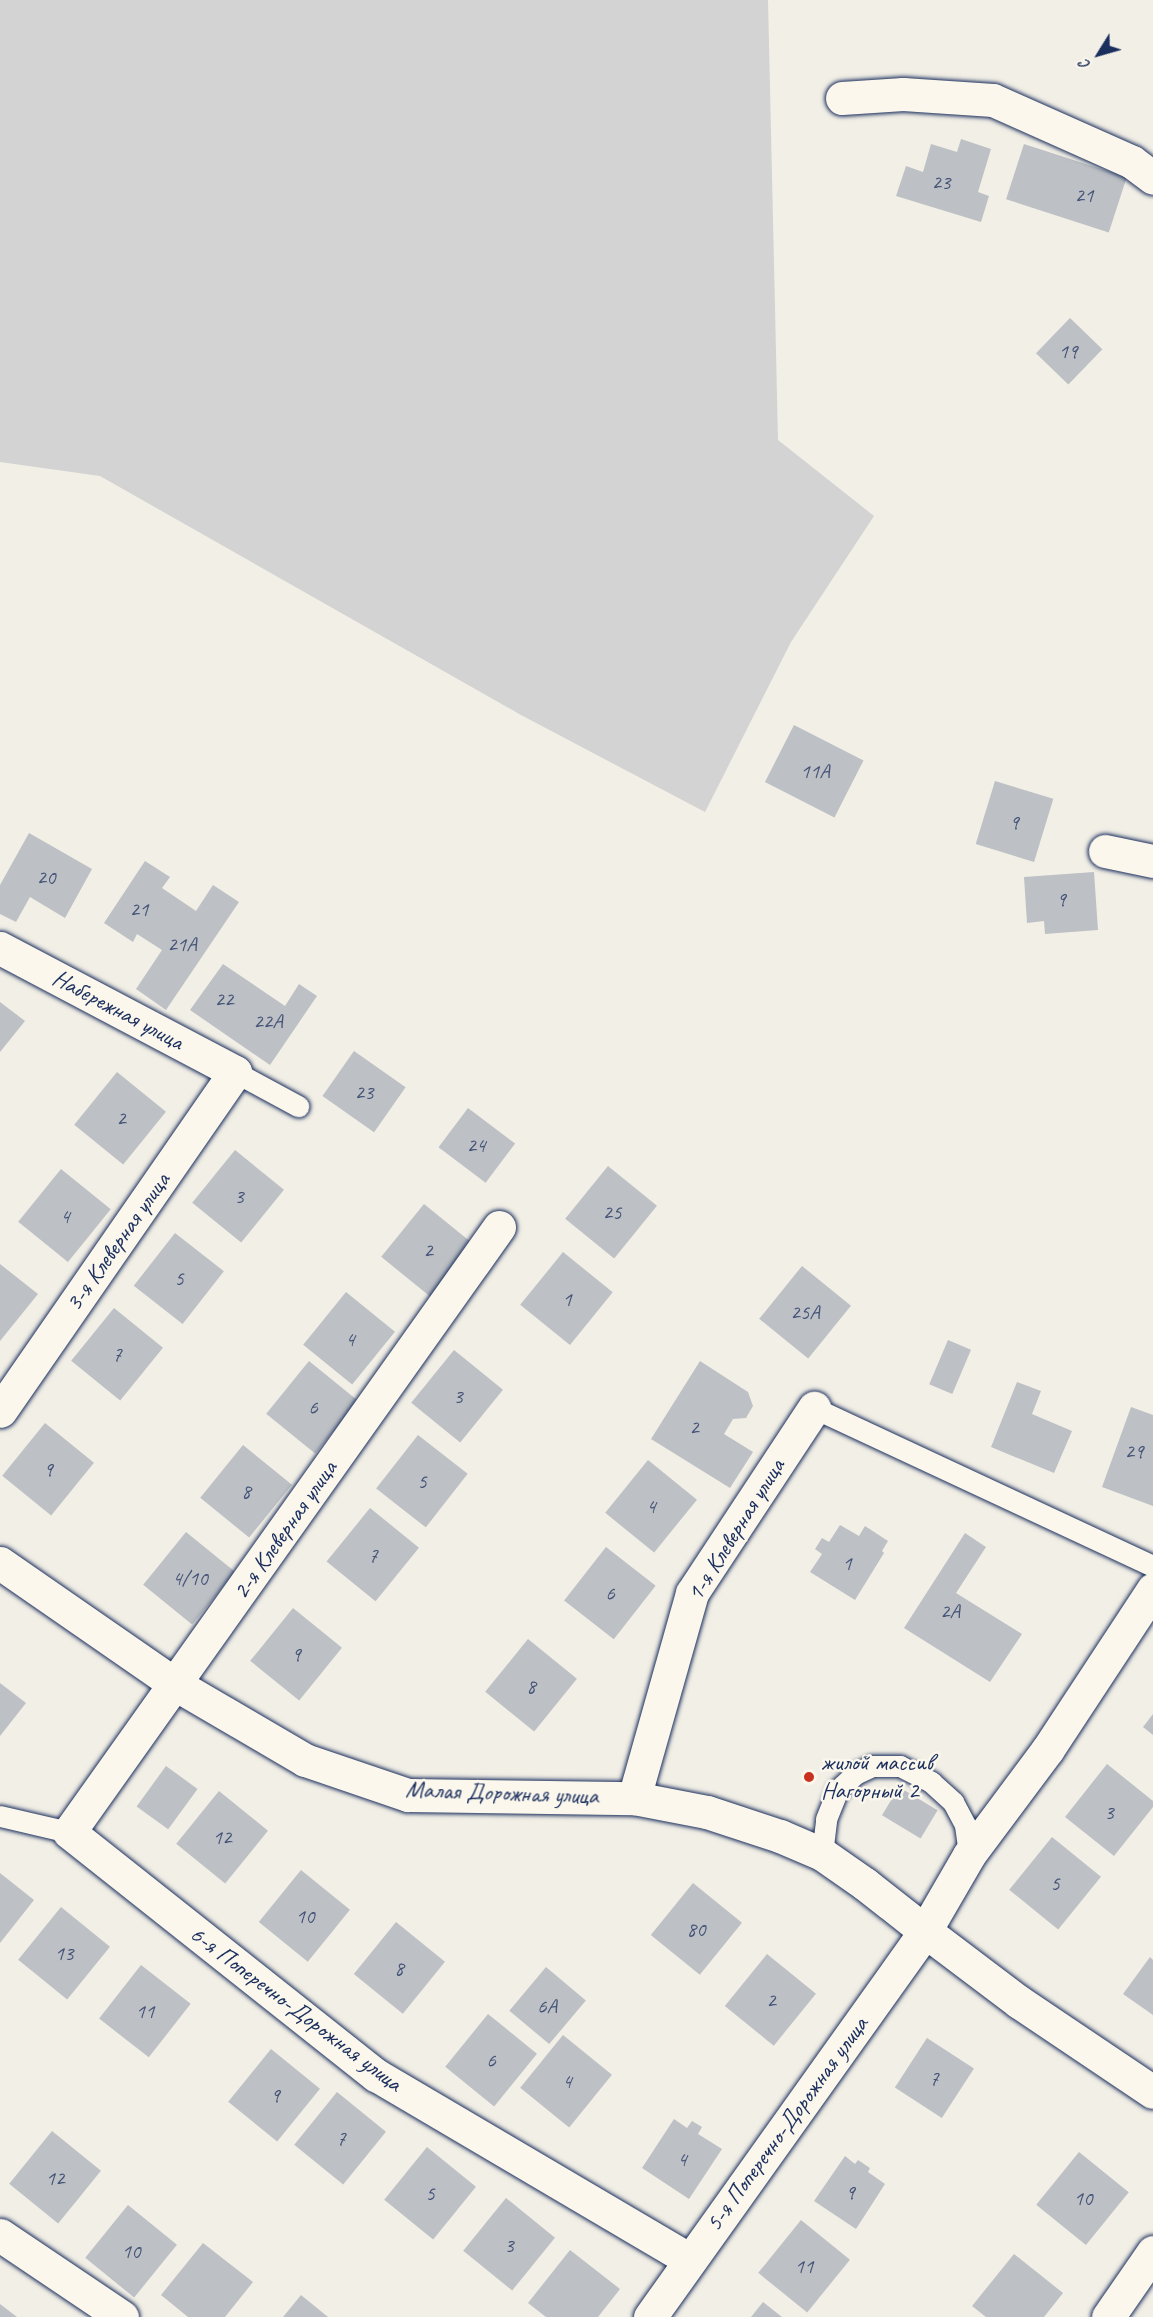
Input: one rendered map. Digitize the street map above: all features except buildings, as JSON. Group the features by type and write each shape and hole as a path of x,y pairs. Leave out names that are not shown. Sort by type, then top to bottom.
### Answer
{"street":[{"path":"842,98 903,94 993,100 1132,162 1153,178"},
{"path":"1105,851 1153,861"},
{"name":"Набережная улица","path":"0,948 235,1072"},
{"name":"3-я Клеверная улица","path":"0,1411 235,1072"},
{"name":"2-я Клеверная улица","path":"69,1832 500,1227"},
{"name":"1-я Клеверная улица","path":"634,1798 692,1593 814,1408"},
{"name":"Малая Дорожная улица","path":"0,1563 175,1684 305,1760 408,1795 634,1798 707,1812 780,1836 822,1854 865,1884 1019,2002 1153,2092"},
{"path":"925,1931 969,1855 1048,1749 1153,1589"},
{"name":"6-я Поперечно-Дорожная улица","path":"69,1832 376,2075 690,2260"},
{"name":"5-я Поперечно-Дорожная улица","path":"650,2317 925,1931"},
{"path":"0,2235 122,2317"},
{"path":"1108,2317 1153,2252"}],"lane":[{"path":"235,1072 298,1106"},
{"path":"814,1408 1153,1566"},
{"path":"822,1854 826,1820 838,1790 855,1774 872,1766 900,1766 931,1782 954,1802 965,1825 969,1855"},
{"path":"0,1816 69,1832"}],"shaded area":[{"path":"0,0 768,0 778,440 874,516 791,642 705,812 521,715 100,476 0,462"}],"place":[{"name":"жилой массив Нагорный 2","path":"809,1777"}]}
